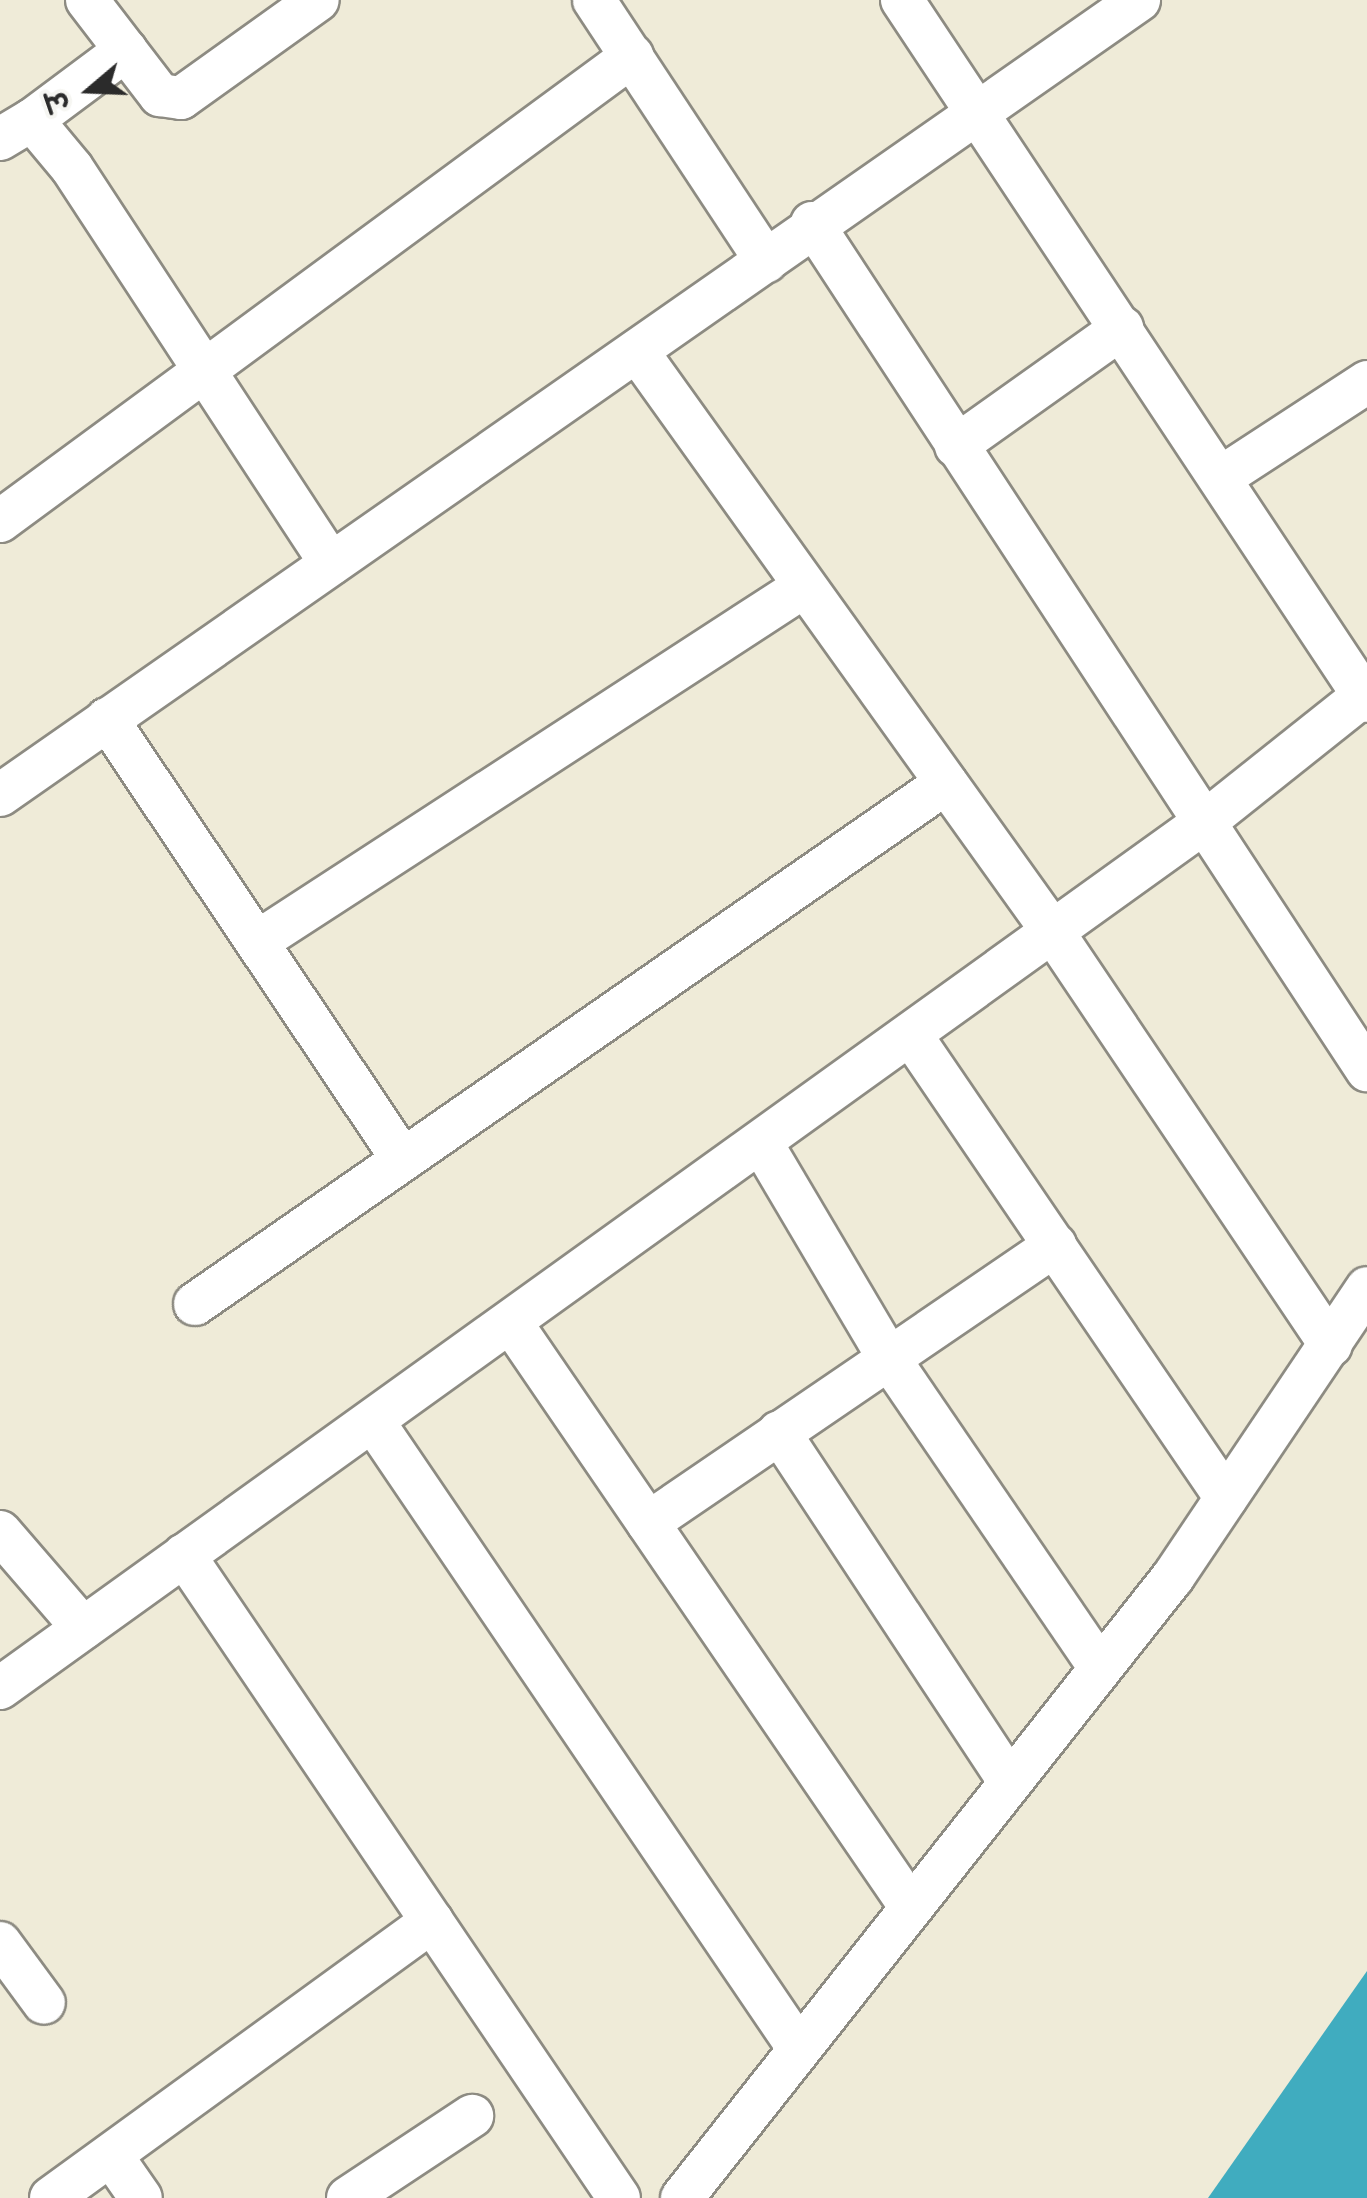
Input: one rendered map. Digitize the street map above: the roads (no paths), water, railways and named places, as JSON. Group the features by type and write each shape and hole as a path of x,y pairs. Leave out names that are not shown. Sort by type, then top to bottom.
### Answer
{"street":[{"path":"87,0 160,95 182,98 318,0"},
{"path":"594,0 766,261"},
{"path":"0,1688 184,1554 375,1424 762,1144 1202,824 1365,698 1122,328 975,117 902,0"},
{"path":"0,795 766,261 812,223 975,117 1140,0"},
{"path":"126,50 16,130 72,168 331,564"},
{"path":"0,522 632,56"},
{"path":"812,223 1202,824 1367,1070"},
{"path":"956,446 1122,328"},
{"path":"637,351 1053,932 1331,1345"},
{"path":"1220,478 1367,382"},
{"path":"257,942 805,586"},
{"path":"106,719 403,1160"},
{"path":"195,1304 946,784"},
{"path":"911,1035 1226,1498"},
{"path":"762,1144 888,1357 1100,1668"},
{"path":"648,1523 1055,1245"},
{"path":"682,2198 797,2046 1100,1668 1226,1498 1367,1288"},
{"path":"512,1324 910,1906"},
{"path":"375,1424 797,2046"},
{"path":"779,1432 1009,1781"},
{"path":"0,1532 83,1628"},
{"path":"184,1554 619,2198"},
{"path":"51,2198 432,1921"},
{"path":"0,1943 44,2003"},
{"path":"355,2196 472,2116"},
{"path":"110,2155 142,2198"}],"water":[{"path":"1367,1971 1367,2198 1208,2198"}]}
